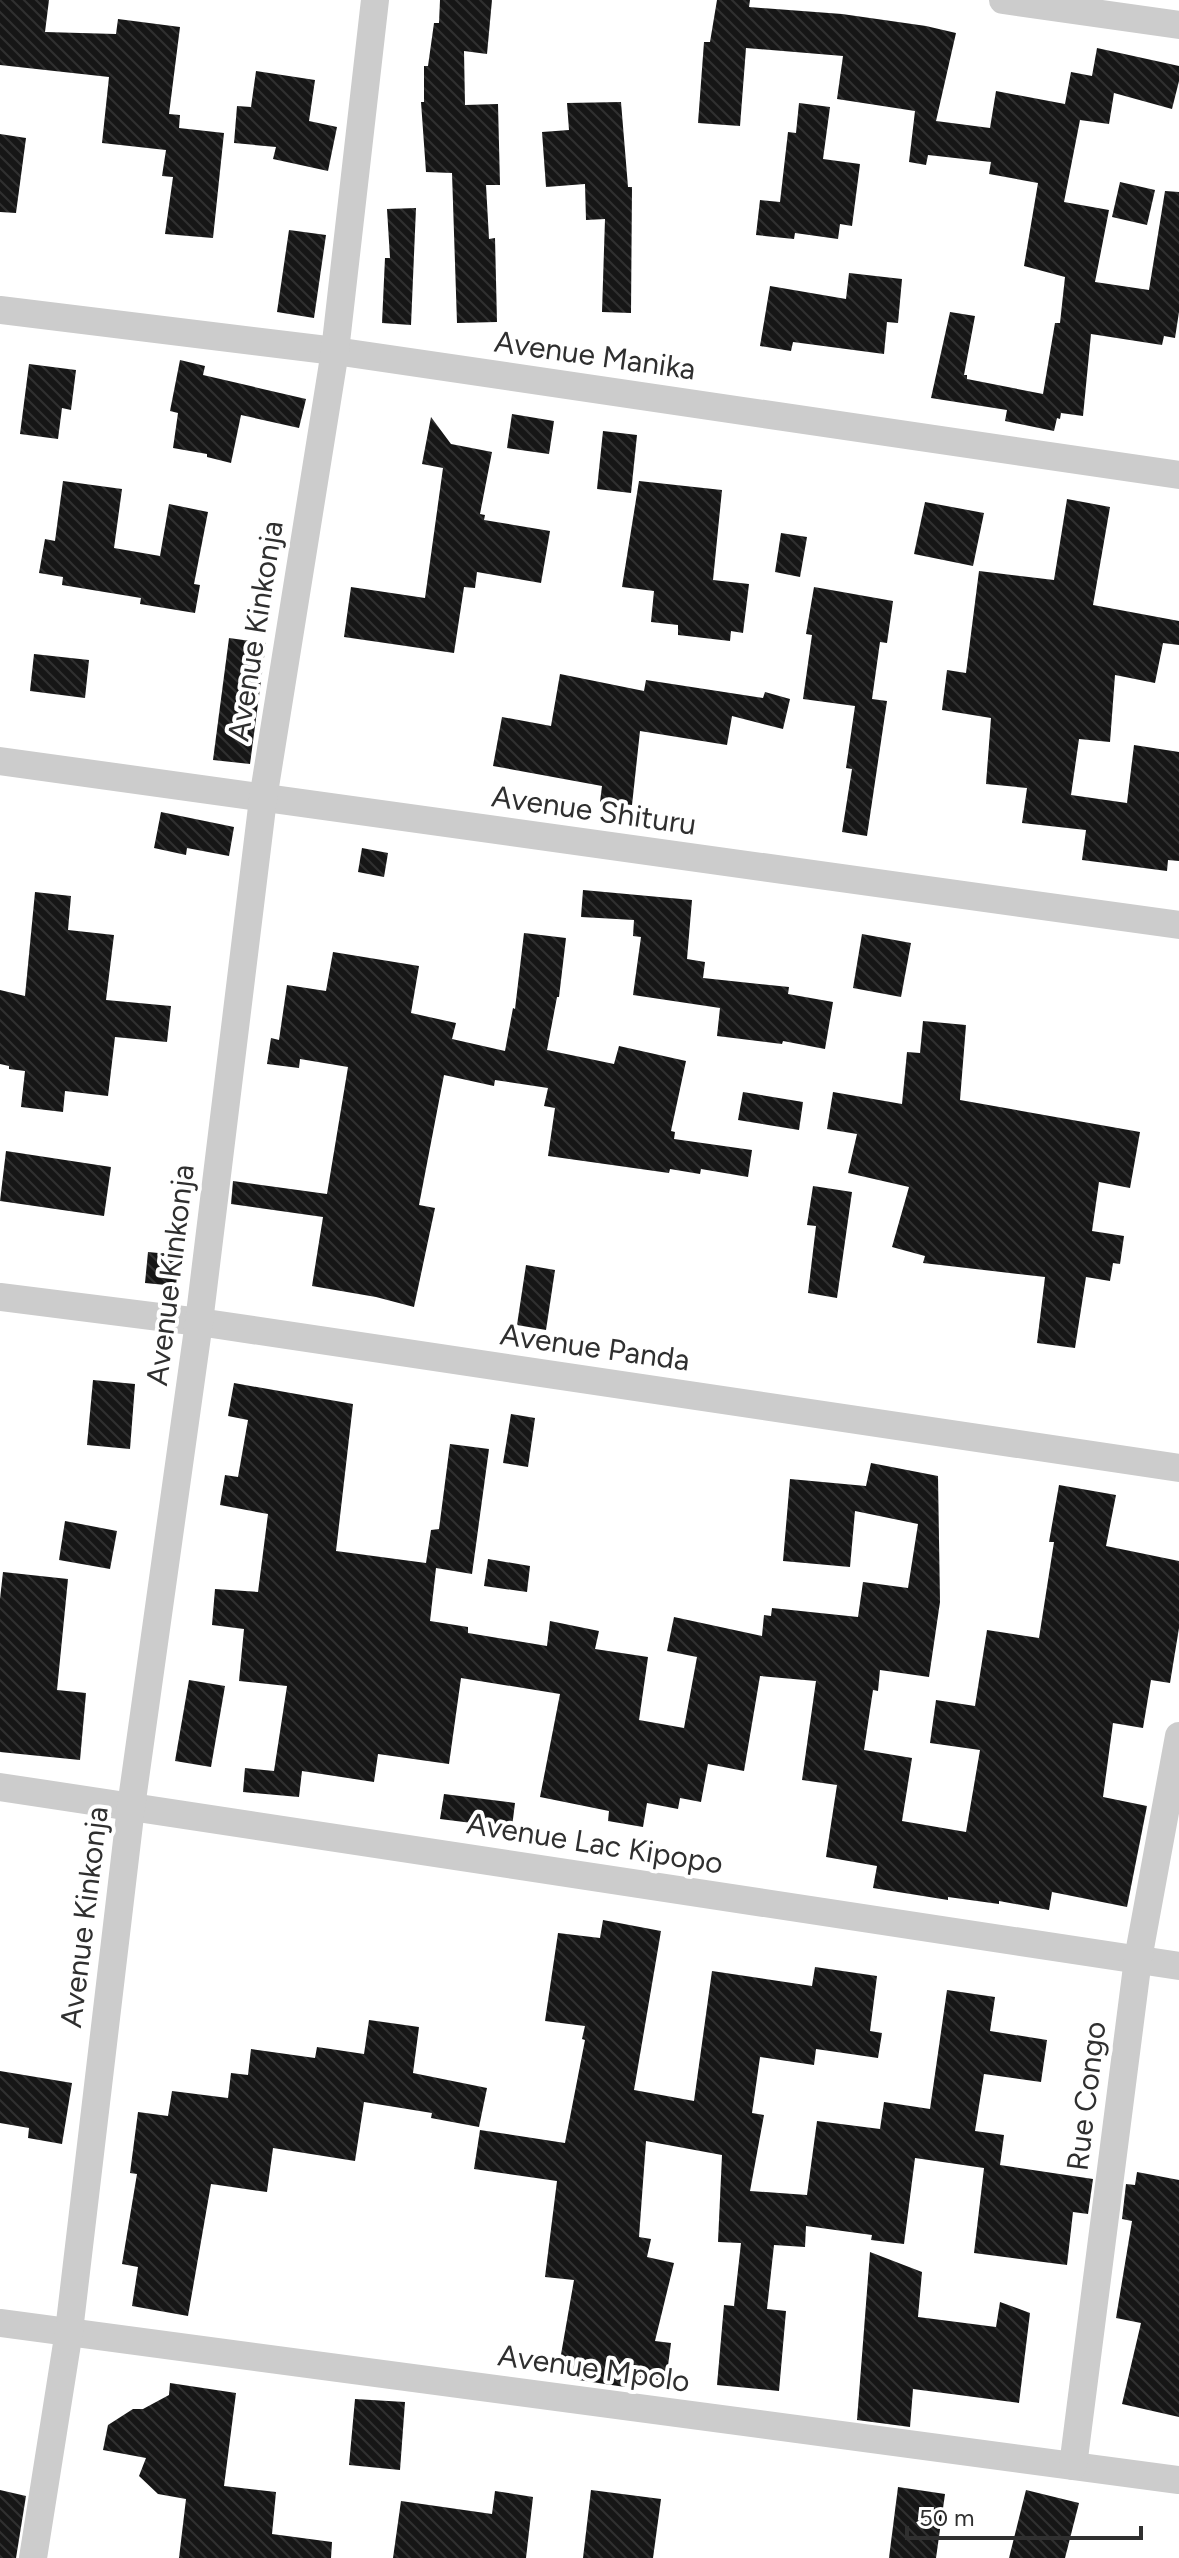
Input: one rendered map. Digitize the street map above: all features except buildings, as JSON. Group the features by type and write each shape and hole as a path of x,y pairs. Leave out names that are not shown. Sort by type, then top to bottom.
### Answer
{"street":[{"name":"Avenue Kinkonja","path":"33,2558 69,2331 131,1807 199,1322 263,799 335,351 375,0"},
{"path":"1003,0 1179,25"},
{"name":"Avenue Manika","path":"0,310 335,351 1179,475"},
{"name":"Avenue Shituru","path":"0,761 1179,925"},
{"name":"Avenue Panda","path":"0,1297 199,1322 1179,1468"},
{"name":"Rue Congo","path":"1073,2466 1138,1959 1179,1736"},
{"name":"Avenue Lac Kipopo","path":"0,1787 1179,1966"},
{"name":"Avenue Mpolo","path":"0,2323 1179,2480"}]}
